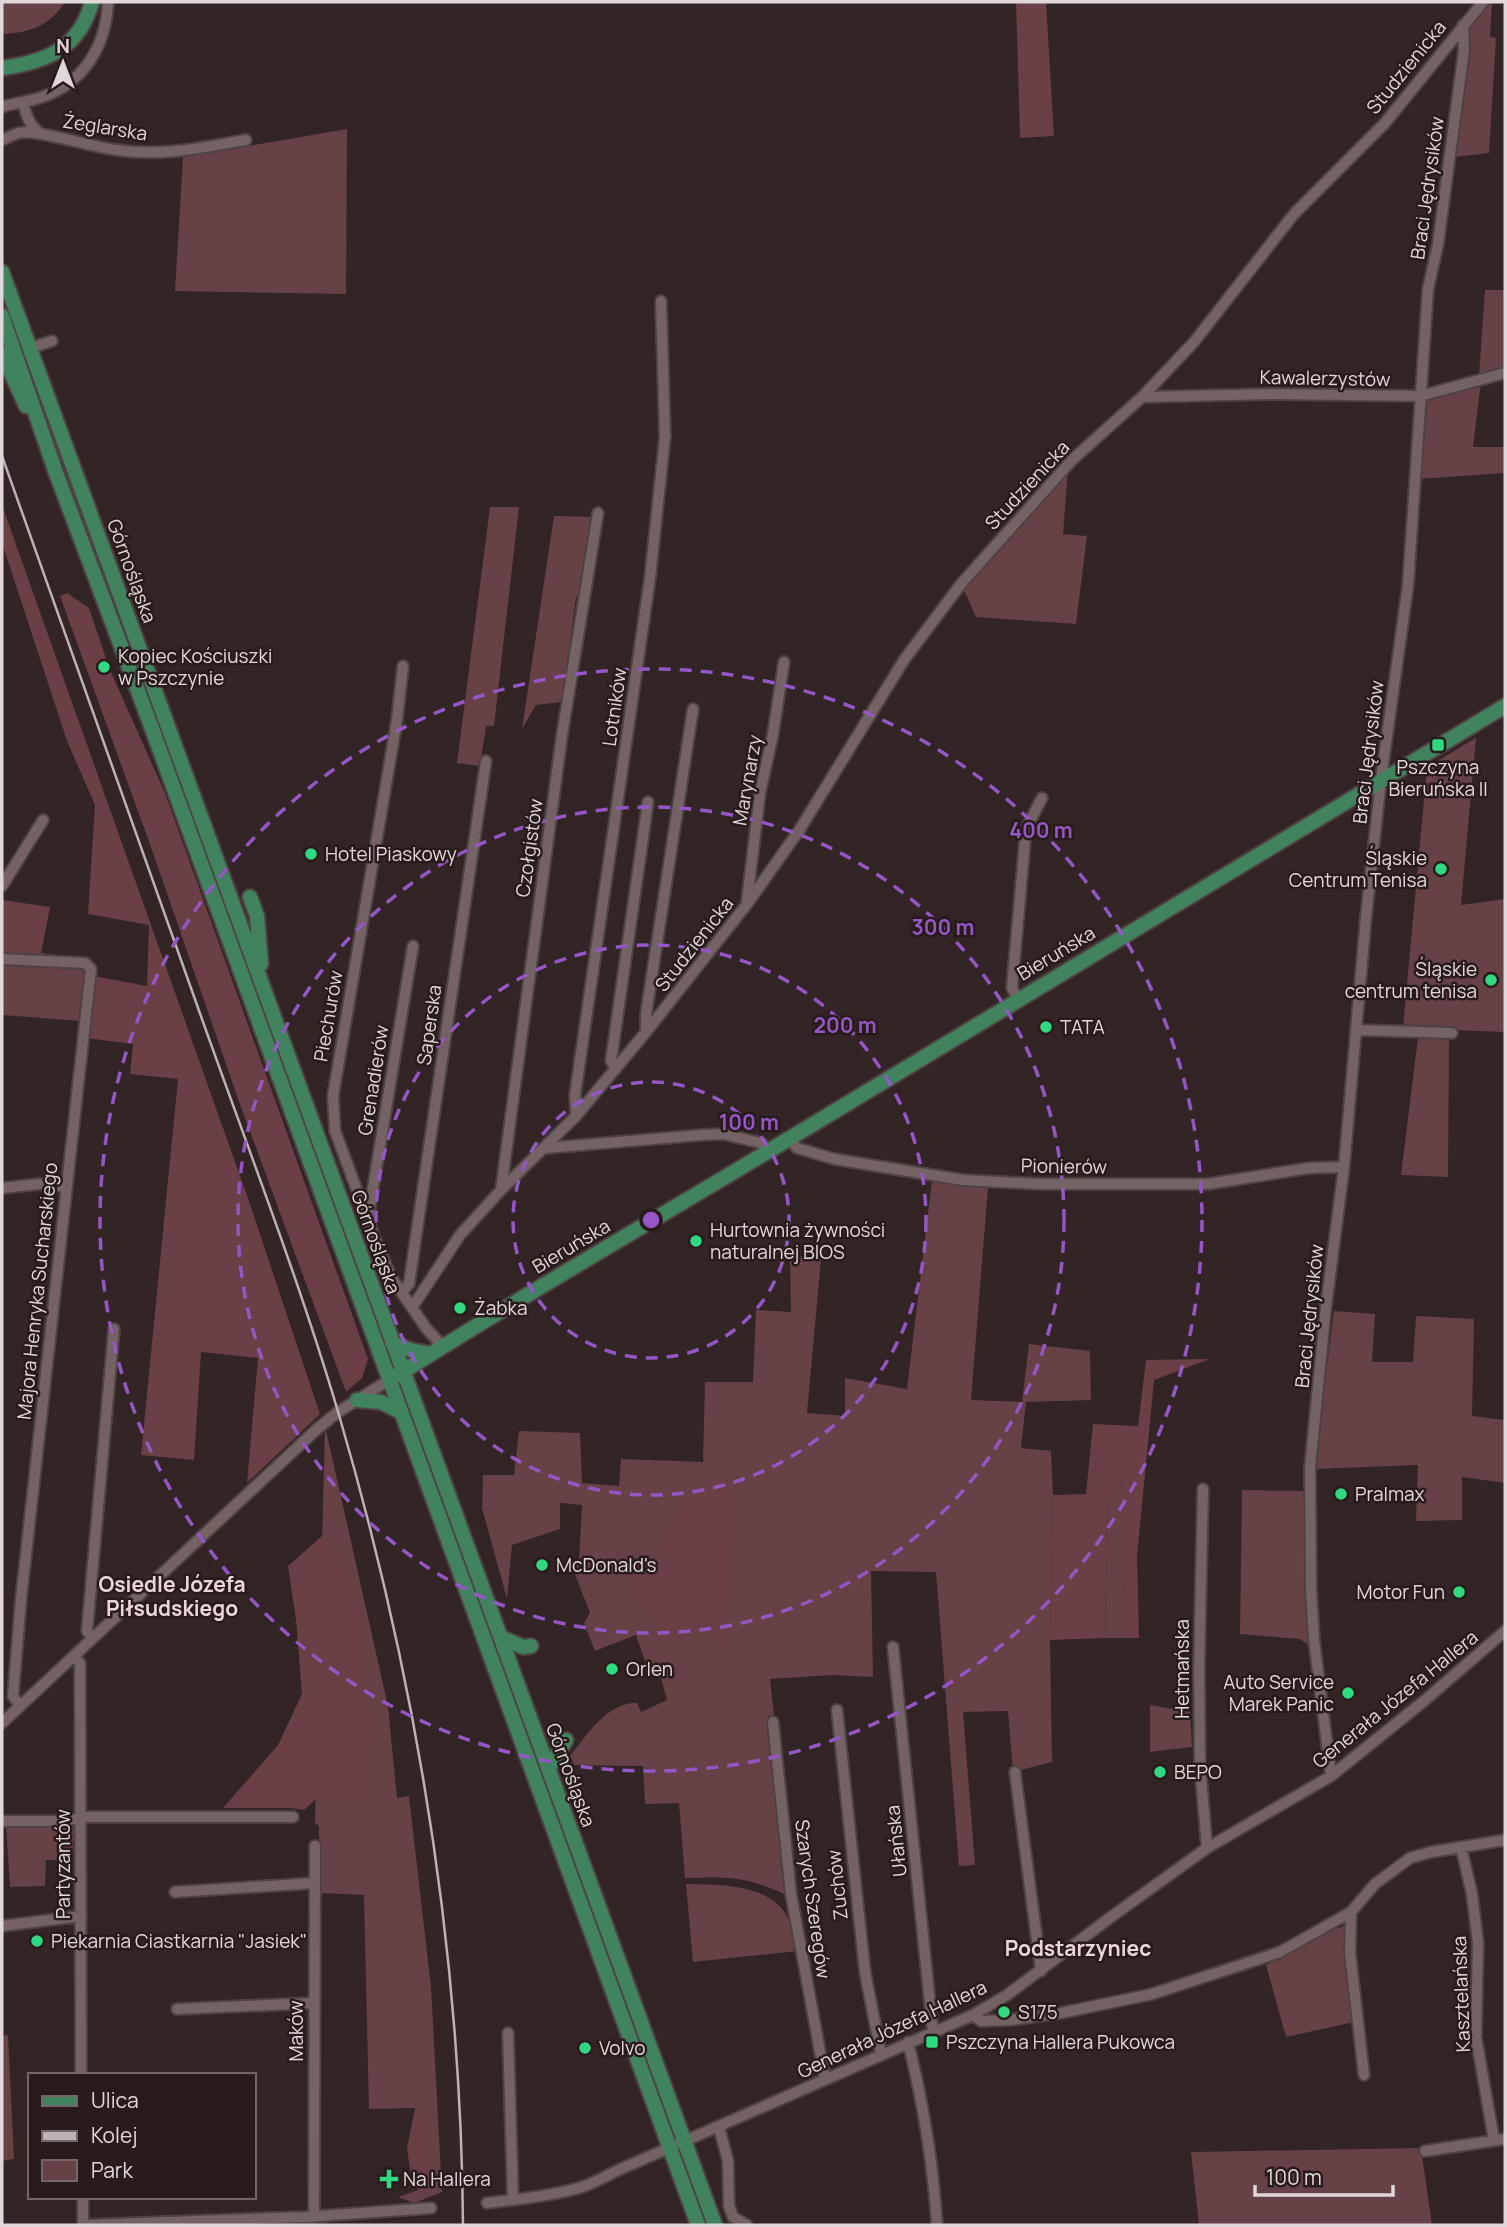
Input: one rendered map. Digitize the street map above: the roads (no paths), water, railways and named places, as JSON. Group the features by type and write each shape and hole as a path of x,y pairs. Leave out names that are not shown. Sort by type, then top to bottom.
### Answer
{"main road":[{"path":"2,68 39,61 61,50 76,35 92,2"},
{"name":"Górnośląska","path":"2,272 715,2225"},
{"name":"Górnośląska","path":"2,316 56,473 148,715 698,2225"},
{"path":"2,354 56,473"},
{"name":"Bieruńska","path":"389,1380 1505,706"},
{"path":"250,897 257,916 264,989"},
{"path":"392,1343 411,1350 437,1350"},
{"path":"358,1399 381,1402 401,1412"},
{"path":"500,1637 523,1647 531,1646"},
{"path":"548,1769 566,1740"}],"street":[{"path":"2,107 60,90 88,65 103,37 108,2"},
{"name":"Studzienicka","path":"413,1306 460,1235 576,1116 747,904 800,829 904,660 961,584 1072,460 1142,397 1194,342 1294,214 1385,123 1483,2"},
{"name":"Braci Jędrysików","path":"1331,1776 1313,1627 1310,1468 1344,1167 1381,779 1408,585 1429,289 1438,244 1464,50 1462,25"},
{"path":"23,102 33,129 40,133"},
{"name":"Żeglarska","path":"2,140 18,133 40,133 100,147 142,153 186,150 246,139"},
{"name":"Lotników","path":"576,1116 575,1095 650,578 665,437 661,301"},
{"path":"30,348 52,341"},
{"name":"Kawalerzystów","path":"1142,397 1273,394 1420,396 1505,373"},
{"name":"Czołgistów","path":"502,1190 562,735 598,513"},
{"name":"Marynarzy","path":"747,904 760,793 773,734 784,662"},
{"name":"Piechurów","path":"403,666 391,759 332,1096 335,1131 391,1277 413,1306 437,1350"},
{"name":"Studzienicka","path":"646,1032 646,1014 694,709"},
{"name":"Saperska","path":"402,1292 409,1284 486,761"},
{"path":"1018,999 1012,988 1026,829 1042,798"},
{"path":"616,1069 611,1061 648,802"},
{"path":"2,886 43,820"},
{"name":"Grenadierów","path":"368,1221 413,946"},
{"name":"Majora Henryka Sucharskiego","path":"2,959 85,962 91,969 21,1599 13,1696 20,1706"},
{"path":"1357,1030 1452,1033"},
{"path":"546,1148 723,1135 761,1143 768,1152"},
{"name":"Pionierów","path":"790,1139 797,1148 834,1159 921,1175 975,1181 1208,1184 1309,1168 1344,1167"},
{"path":"2,1188 39,1184 65,1187"},
{"path":"93,1638 87,1631 114,1329"},
{"name":"Bieruńska","path":"2,1723 309,1437 338,1412 389,1380"},
{"name":"Hetmańska","path":"1203,1489 1199,1754 1207,1848"},
{"name":"Generała Józefa Hallera","path":"487,2203 582,2187 973,2015 1041,1971 1207,1848 1331,1776 1505,1631"},
{"name":"Ułańska","path":"893,1647 933,2032"},
{"name":"Partyzantów","path":"74,1656 80,1663 81,2073"},
{"name":"Zuchów","path":"837,1710 865,1972 881,2054"},
{"name":"Szarych Szeregów","path":"773,1722 791,1894 825,2080"},
{"path":"1015,1772 1041,1971"},
{"path":"2,1821 293,1817"},
{"path":"973,2015 981,2021 1010,2021 1152,1994 1280,1952 1351,1912 1375,1884 1410,1858 1505,1840"},
{"name":"Maków","path":"308,2220 315,1846"},
{"name":"Kasztelańska","path":"1461,1847 1472,1894 1478,1943 1476,2037 1499,2139"},
{"path":"175,1892 315,1883"},
{"path":"1351,1912 1350,1953 1364,2075"},
{"path":"2,1926 81,1916"},
{"path":"177,2009 314,2003"},
{"path":"508,2033 513,2200"},
{"path":"908,2042 921,2098 934,2181 937,2225"},
{"path":"719,2127 728,2161 729,2206 733,2217 747,2225"},
{"path":"1425,2151 1499,2139"},
{"path":"83,2199 84,2225 308,2220 431,2208"}],"railway":[{"path":"2,456 289,1260 339,1415 366,1514 412,1715 443,1918 454,2020 463,2225"}],"place":[{"name":"Kopiec Kościuszki w Pszczynie","path":"104,667"},
{"name":"Pszczyna Bieruńska II","path":"1438,745"},
{"name":"Hotel Piaskowy","path":"311,854"},
{"name":"Śląskie Centrum Tenisa","path":"1441,869"},
{"name":"Śląskie centrum tenisa","path":"1491,980"},
{"name":"TATA","path":"1046,1027"},
{"name":"Hurtownia żywności naturalnej BIOS","path":"696,1241"},
{"name":"Żabka","path":"460,1308"},
{"name":"Pralmax","path":"1341,1494"},
{"name":"McDonald's","path":"542,1565"},
{"name":"Motor Fun","path":"1459,1592"},
{"name":"Orlen","path":"612,1669"},
{"name":"Auto Service Marek Panic","path":"1348,1693"},
{"name":"BEPO","path":"1160,1772"},
{"name":"Piekarnia Ciastkarnia \"Jasiek\"","path":"37,1941"},
{"name":"S175","path":"1004,2012"},
{"name":"Pszczyna Hallera Pukowca","path":"932,2042"},
{"name":"Volvo","path":"585,2048"},
{"name":"Na Hallera","path":"389,2179"}],"district":[{"name":"Osiedle Józefa Piłsudskiego","path":"172,1597"},
{"name":"Podstarzyniec","path":"1078,1949"}]}
